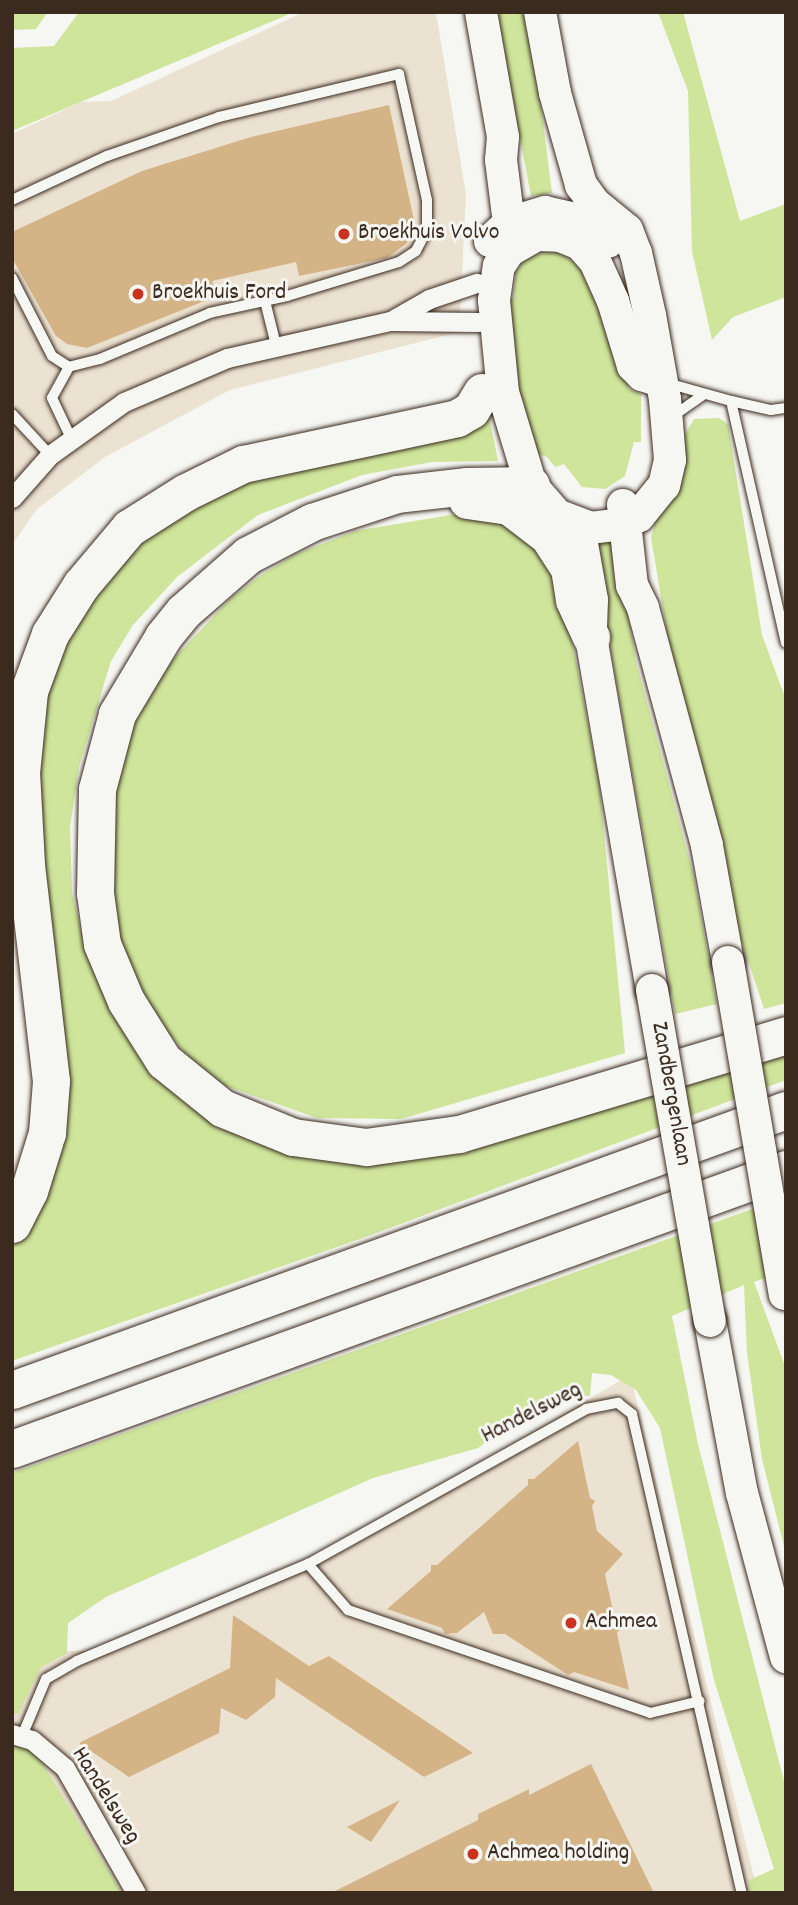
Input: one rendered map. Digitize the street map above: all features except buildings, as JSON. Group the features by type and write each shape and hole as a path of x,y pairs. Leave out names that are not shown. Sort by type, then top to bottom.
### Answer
{"highway":[{"path":"12,1224 29,1191 47,1133 51,1081 26,864 21,774 29,691 50,634 81,585 129,528 186,492 243,464 457,418 471,410 482,392"},
{"path":"527,478 397,494 348,508 275,537 207,589 163,637 117,714 97,789 95,893 102,944 126,1001 164,1061 222,1108 293,1137 366,1147 459,1134 786,1035"},
{"path":"348,508 397,510 458,500 509,506 561,552 569,568 574,600 591,637"},
{"path":"12,1390 786,1110"},
{"path":"12,1449 786,1169"},
{"path":"482,1279 786,1195"}],"main road":[{"path":"481,12 503,137 501,160 520,226 499,266 487,323 482,392"},
{"path":"540,12 555,93 585,210"},
{"path":"585,210 621,223 634,244 654,379 668,422 668,474 654,501 628,513 579,527 556,515 527,478 475,283 488,243 545,212 585,210"},
{"path":"520,226 560,236 588,251 613,301 633,366 654,379"},
{"path":"654,379 649,464 628,513 632,585 643,608 707,846 786,1295"},
{"path":"527,478 545,472 563,496 583,506 607,507 628,513"},
{"name":"Zandbergenlaan","path":"579,527 592,600 591,637 710,1321 742,1493 786,1657"}],"street":[{"path":"390,321 429,299 475,283"},
{"path":"12,498 50,456 71,438 124,402 227,358 390,321 487,323"},
{"name":"Handelsweg","path":"17,1735 65,1768 136,1893"}],"lane":[{"path":"12,200 107,156 219,117 399,74 428,200 428,230 416,251 399,262 265,301 210,313 100,359 69,367 52,398 71,438"},
{"path":"12,278 52,356 69,367"},
{"path":"265,301 276,345"},
{"path":"654,379 771,410 786,408"},
{"path":"668,422 704,394"},
{"path":"731,401 778,598 786,643"},
{"path":"14,419 50,456"},
{"path":"778,598 786,614"},
{"name":"Handelsweg","path":"17,1735 46,1679 77,1661 308,1564 586,1409 618,1403 632,1414 700,1700 742,1893"},
{"path":"308,1564 348,1610 650,1713 700,1700"}],"shaded area":[{"path":"304,12 436,12 466,195 459,332 230,390 105,457 37,509 12,545 12,134 81,102 111,101"},
{"path":"630,1375 758,1893 12,1893 12,1651 96,1651 308,1564"}],"green space":[{"path":"12,12 48,12 36,29 12,30"},
{"path":"79,12 294,12 12,131 12,48 54,46"},
{"path":"496,12 529,12 552,193 531,196"},
{"path":"658,12 683,12 740,221 786,204 786,297 733,317 712,340 692,251 688,91"},
{"path":"544,251 562,253 580,268 601,314 608,312 629,389 641,394 641,442 634,442 625,476 605,489 582,487 564,464 555,467 547,457 525,450 507,297 513,299 516,271 525,260"},
{"path":"488,411 498,461 432,462 362,475 258,515 177,577 133,625 111,661 79,767 70,827 72,892 84,944 108,998 145,1056 325,1150 786,1036 786,1080 371,1235 12,1361 12,1238 41,1145 19,743 63,637 134,544 225,486"},
{"path":"719,418 728,424 762,635 786,700 786,1003 764,1009 742,942 676,688 651,537 681,441 694,419"},
{"path":"486,509 551,560 560,578 599,781 625,1053 401,1119 317,1118 226,1086 186,1055 153,1013 106,920 118,746 165,668 231,598 260,576 294,555 355,531"},
{"path":"616,541 636,661 693,873 717,1004 675,1014 592,544"},
{"path":"786,1197 786,1271 754,1282 786,1369 786,1554 762,1459 747,1353 744,1285 672,1316 698,1444 786,1789 786,1893 749,1893 749,1880 774,1869 714,1680 660,1428 636,1390 611,1375 592,1373 590,1396 570,1395 533,1406 478,1448 373,1478 106,1597 68,1623 67,1653 41,1667 18,1714 12,1714 12,1473"},
{"path":"12,1740 29,1742 122,1893 12,1893"}],"place":[{"name":"Broekhuis Volvo","path":"344,234"},
{"name":"Broekhuis Ford","path":"138,294"},
{"name":"Achmea","path":"571,1623"},
{"name":"Achmea holding","path":"473,1854"}]}
